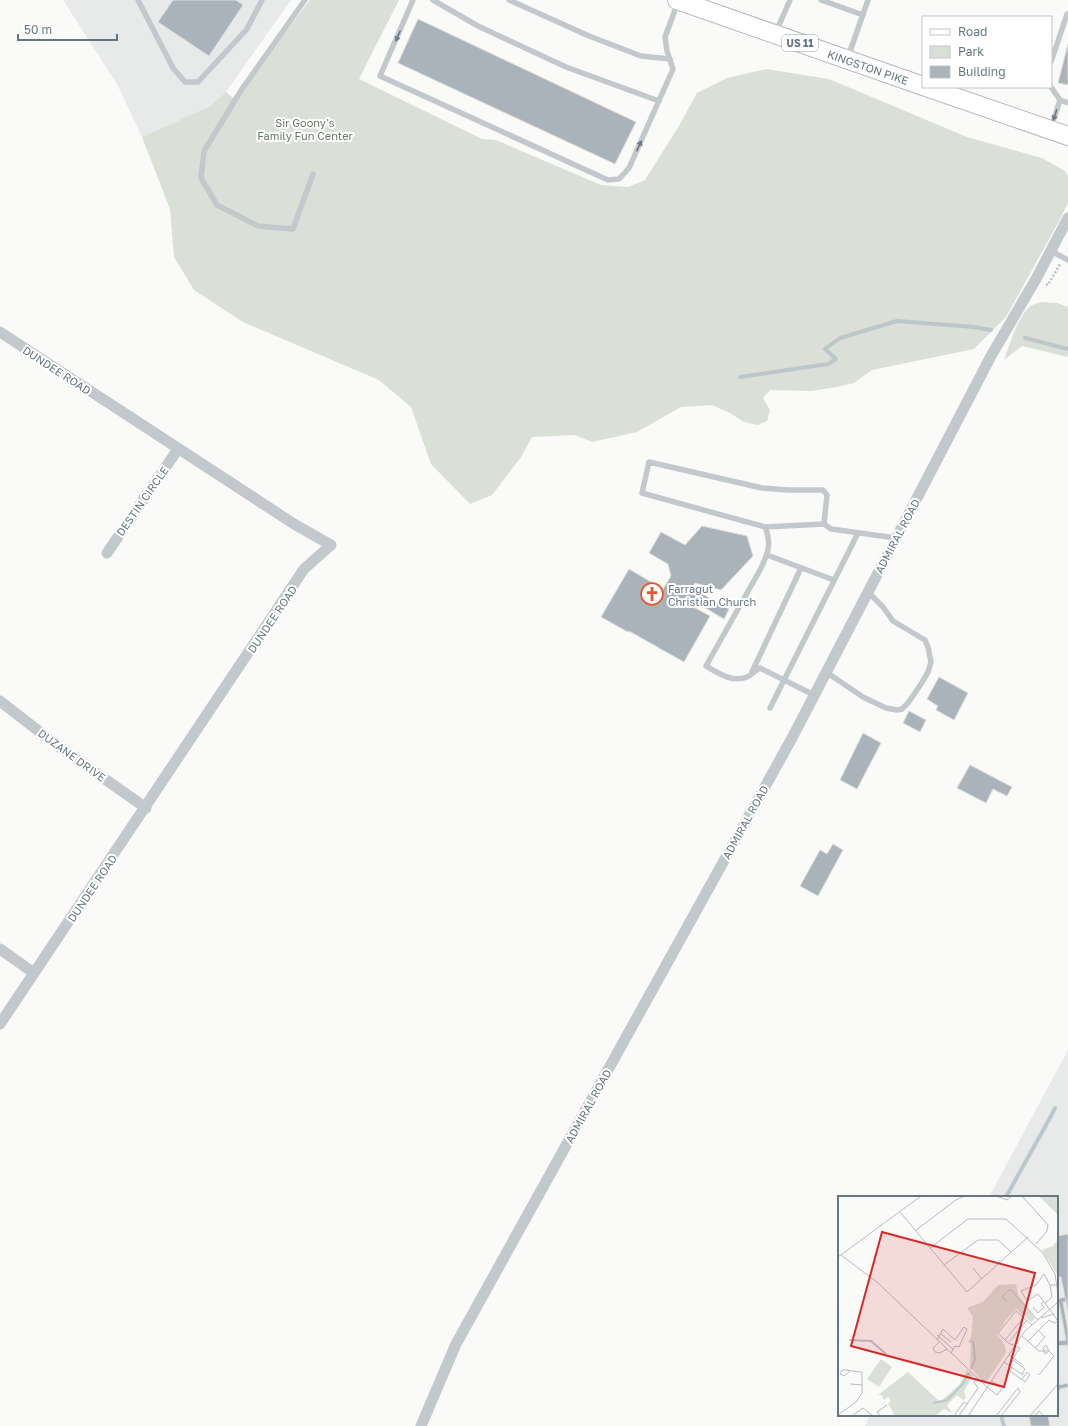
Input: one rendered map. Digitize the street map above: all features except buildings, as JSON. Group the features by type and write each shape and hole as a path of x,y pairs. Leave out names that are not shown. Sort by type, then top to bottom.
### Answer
{"main road":[{"name":"KINGSTON PIKE","path":"678,0 922,86"},
{"path":"929,88 1068,136"}],"street":[{"name":"ADMIRAL ROAD","path":"421,1426 456,1344 788,744 991,356 1068,218"},
{"name":"DUNDEE ROAD","path":"0,332 294,524 331,546 304,569 146,808 0,1024"},
{"name":"DESTIN CIRCLE","path":"107,553 178,448"},
{"name":"DUZANE DRIVE","path":"0,700 58,746 146,808"},
{"path":"0,949 34,973"}],"lane":[{"path":"138,0 173,68 185,82 198,82 247,29 262,0"},
{"path":"305,0 242,89 204,151 201,178 217,205 258,226 293,229 313,174"},
{"path":"413,0 380,76 608,180 619,179 629,168 673,69 667,51 665,37 678,0"},
{"path":"433,0 478,26 566,67 659,101"},
{"path":"509,0 589,36 641,56 670,59"},
{"path":"775,34 790,0"},
{"path":"821,0 863,15"},
{"path":"847,59 868,0"},
{"path":"1052,59 1068,14"},
{"path":"1052,88 1060,100 1068,103"},
{"path":"1050,130 1060,100"},
{"path":"1050,251 1068,260"},
{"path":"824,524 827,495 823,490 762,488 649,462 642,493 765,527 824,524 831,529 896,538"},
{"path":"765,527 770,537 767,555 706,666 725,677 736,679 748,677 760,668 814,695"},
{"path":"770,708 858,533"},
{"path":"767,555 834,580"},
{"path":"751,674 801,568"},
{"path":"826,672 863,697 886,708 897,710 902,709 908,703 921,684 931,662 925,640 893,621 883,606 868,592"}],"shaded area":[{"path":"63,0 291,0 226,92 210,106 142,137 117,84"},
{"path":"1068,1050 1068,1426 865,1426 870,1416 1058,1416 1058,1196 990,1196"}],"green space":[{"name":"Sir Goony's Family Fun Center","path":"310,0 399,0 359,79 482,139 496,140 601,185 628,187 645,180 679,126 697,93 727,78 766,69 829,79 967,137 1042,158 1065,171 1068,176 1068,203 1006,317 974,349 872,370 854,383 837,387 811,391 770,390 763,398 770,410 767,421 758,425 744,422 730,413 712,405 681,407 637,432 592,442 575,435 532,437 521,457 492,495 470,504 431,464 411,407 379,380 243,322 194,290 174,257 170,209 142,137 210,106 226,92 234,99"},
{"path":"1041,302 1057,303 1068,307 1068,357 1022,346 1004,360 1015,330 1023,315 1032,305"}],"waterway":[{"path":"740,377 828,364 836,359 825,349 840,338 897,321 974,327 991,330"},
{"path":"1025,338 1068,349"},
{"path":"1007,1196 1055,1108"},
{"path":"1001,1416 1004,1426"}],"place":[{"name":"Farragut Christian Church","path":"652,594"}]}
